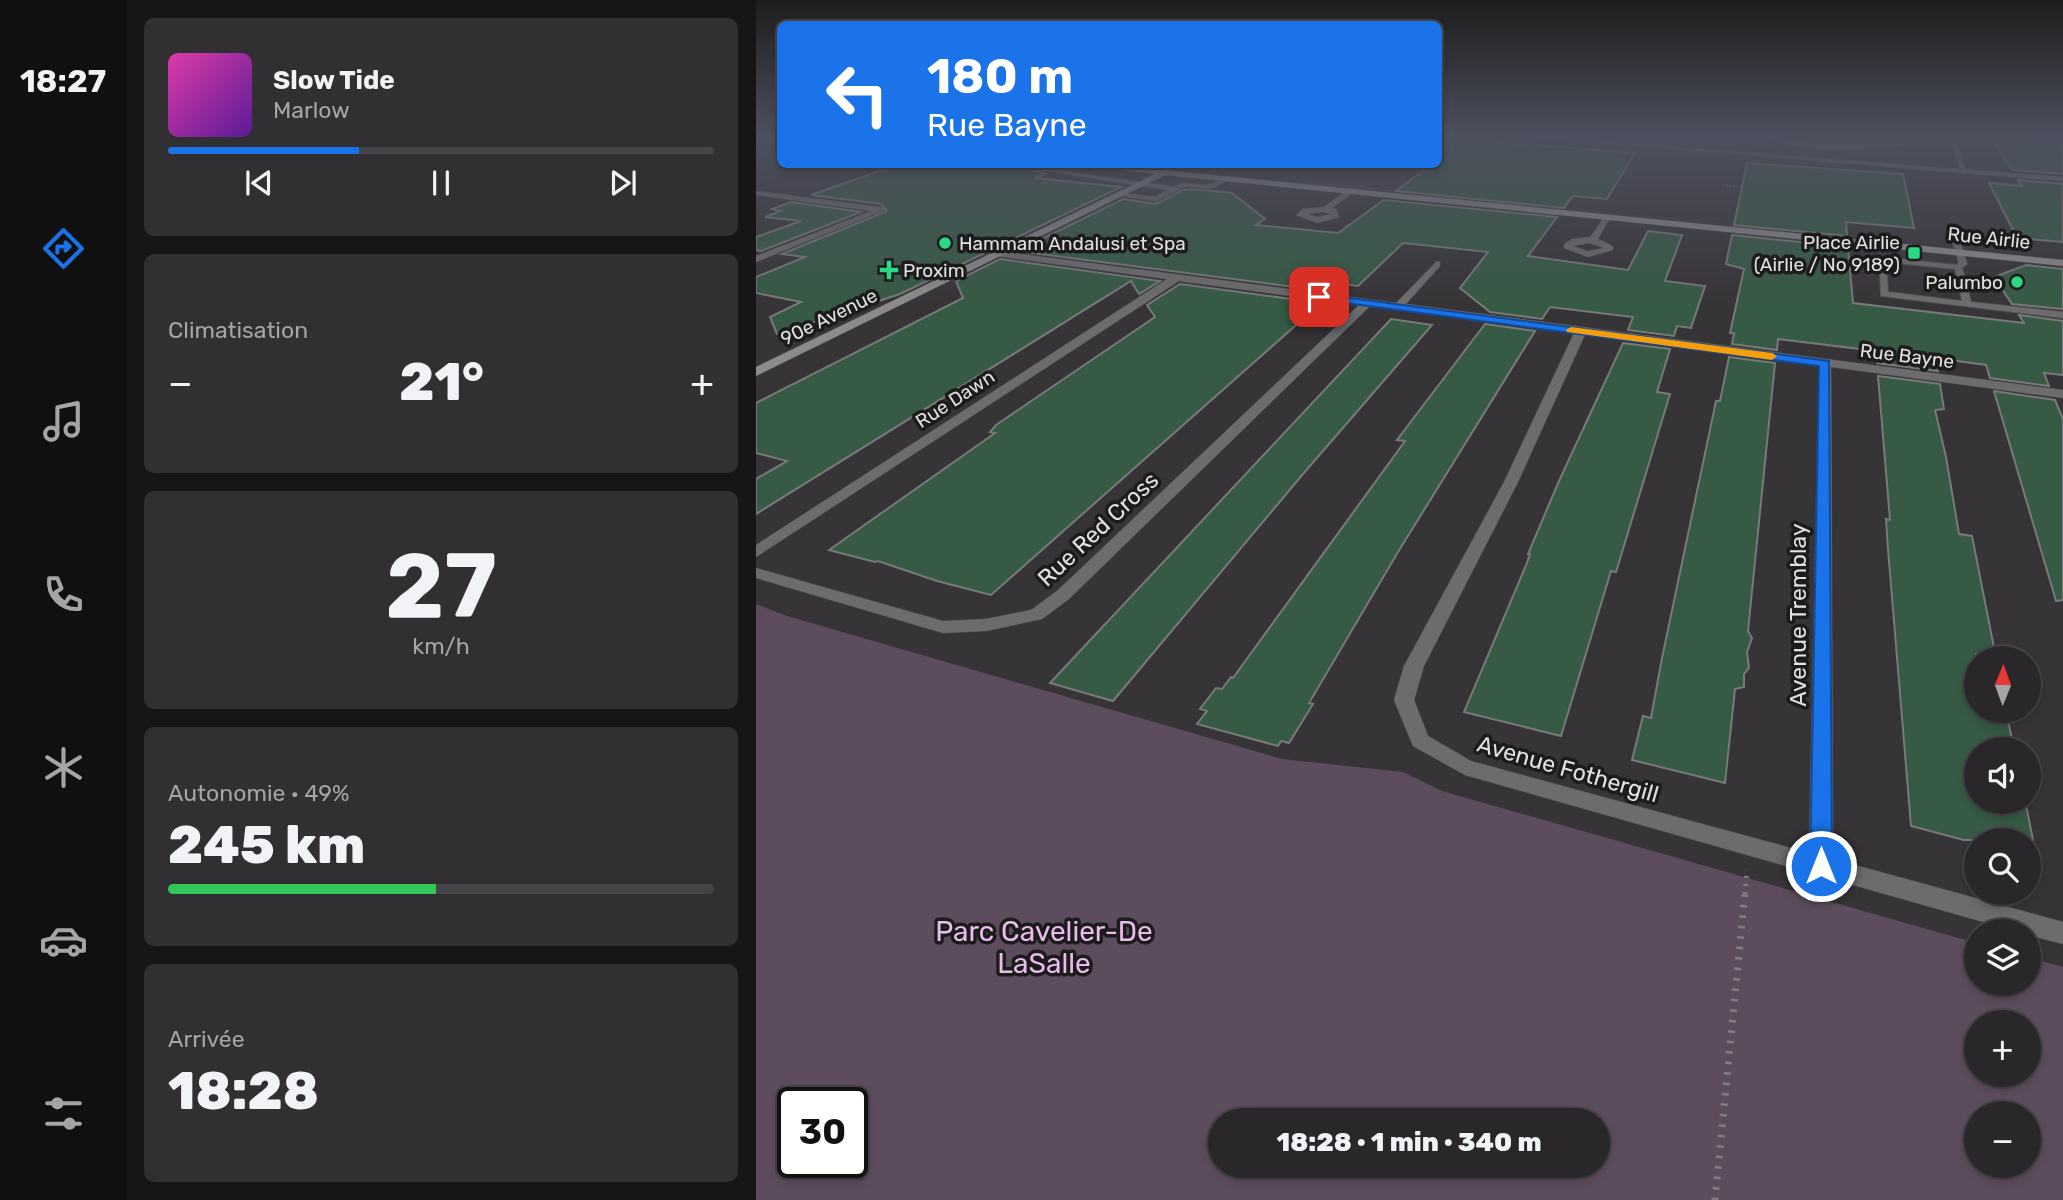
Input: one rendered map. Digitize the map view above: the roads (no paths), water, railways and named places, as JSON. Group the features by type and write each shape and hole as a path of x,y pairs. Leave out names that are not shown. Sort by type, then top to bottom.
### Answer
{"main road":[{"name":"90e Avenue","path":"756,372 1124,192"},
{"name":"Rue Airlie","path":"1350,192 2063,263"},
{"path":"1453,192 1828,229"},
{"name":"Rue Airlie","path":"1952,241 1983,244"}],"street":[{"path":"1326,209 1350,192"},
{"path":"756,193 881,210 756,259"},
{"path":"1593,240 1606,218"},
{"name":"Rue Bayne","path":"998,254 2063,394"},
{"path":"1398,307 1437,264"},
{"name":"Rue Dawn","path":"756,552 1176,278"},
{"name":"Rue Red Cross","path":"756,573 943,627 986,625 1036,615 1063,596 1367,303"},
{"name":"Avenue Fothergill","path":"1581,331 1511,482 1414,666 1404,700 1420,741 1465,767 2063,933"},
{"name":"Avenue Tremblay","path":"1821,866 1825,363"}],"lane":[{"path":"1118,195 1156,199 1169,192"},
{"path":"1952,241 1963,264 1958,267 1882,259 1884,294 2063,315"},
{"path":"1958,267 1967,304"}],"place":[{"name":"Hammam Andalusi et Spa","path":"945,243"},
{"name":"Place Airlie (Airlie / No 9189)","path":"1914,253"},
{"name":"Proxim","path":"889,270"},
{"name":"Palumbo","path":"2017,282"}],"park label":[{"name":"Parc Cavelier-De LaSalle","path":"1044,947"}]}
